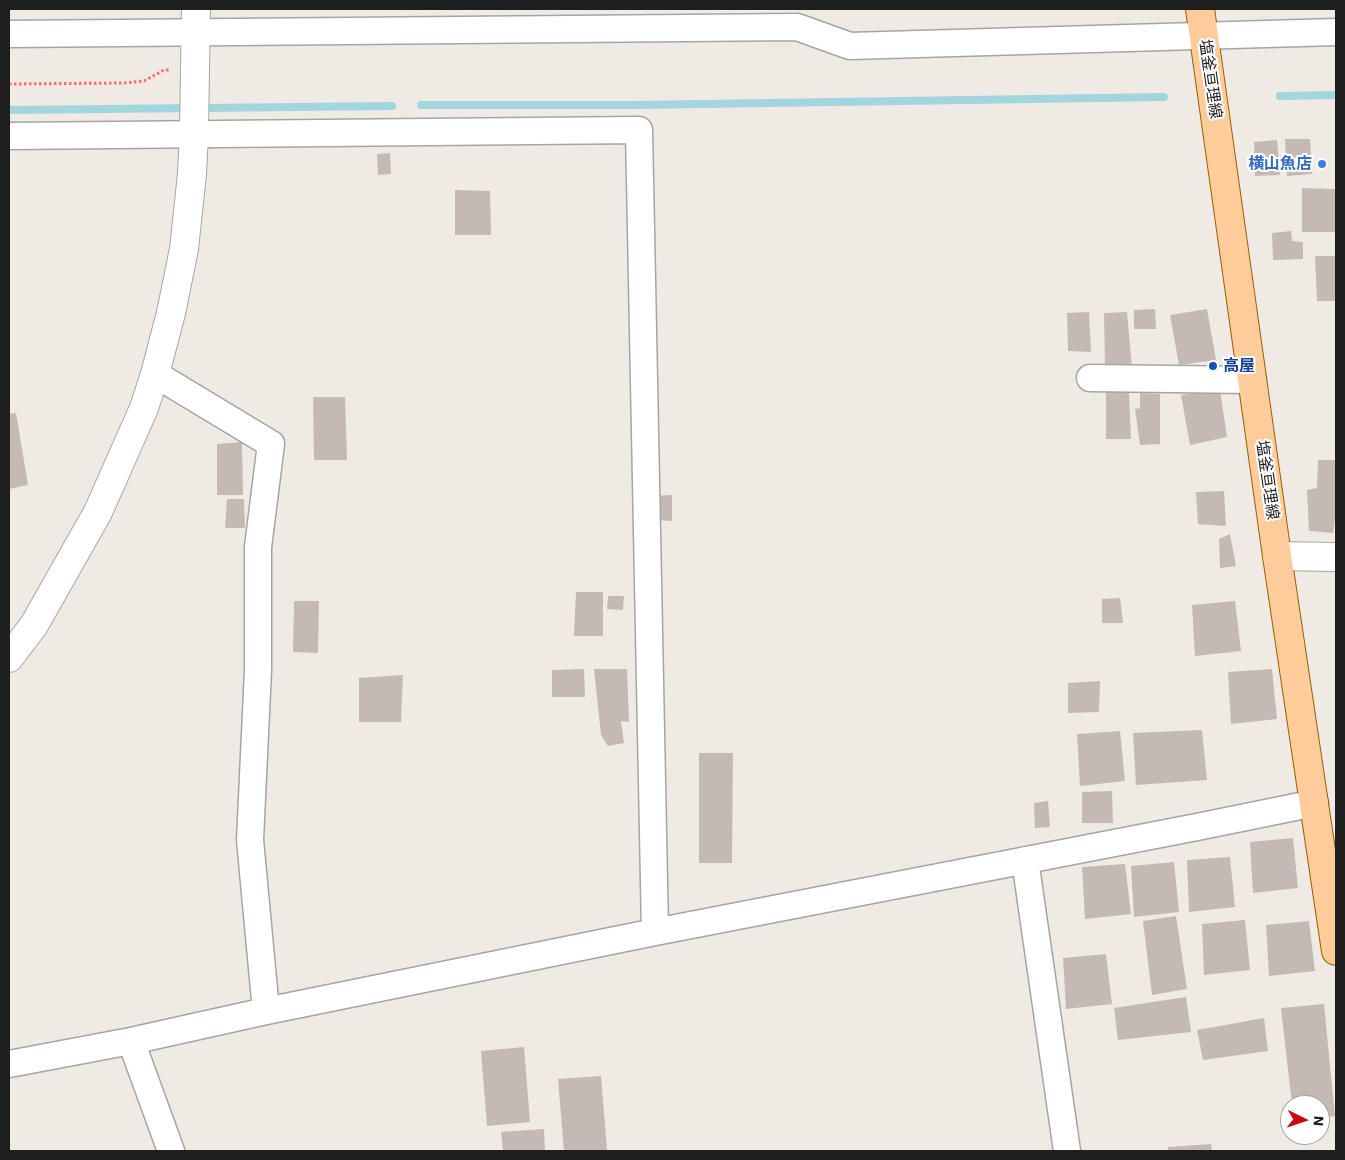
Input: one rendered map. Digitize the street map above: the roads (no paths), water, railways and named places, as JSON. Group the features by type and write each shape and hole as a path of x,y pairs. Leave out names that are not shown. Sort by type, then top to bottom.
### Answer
{"main road":[{"name":"塩釜亘理線","path":"1202,22 1277,556 1336,951"}],"street":[{"path":"9,34 196,20 626,19 797,28 850,46 1202,22 1336,32"},
{"path":"9,658 34,625 98,512 144,408 155,374 172,313 184,249 192,174 196,20"},
{"path":"9,136 194,129 639,130 654,932"},
{"path":"155,374 271,444 258,547 258,670 250,840 266,1011"},
{"path":"1090,378 1252,380"},
{"path":"1277,556 1336,557"},
{"path":"9,1064 131,1041 266,1011 654,932 1315,803"},
{"path":"1025,860 1067,1151"},
{"path":"131,1041 171,1151"}],"waterway":[{"path":"1280,96 1336,95"},
{"path":"421,105 637,105 1164,97"},
{"path":"9,110 392,106"}],"place":[{"name":"横山魚店","path":"1322,164"},
{"name":"高屋","path":"1213,366"}]}
